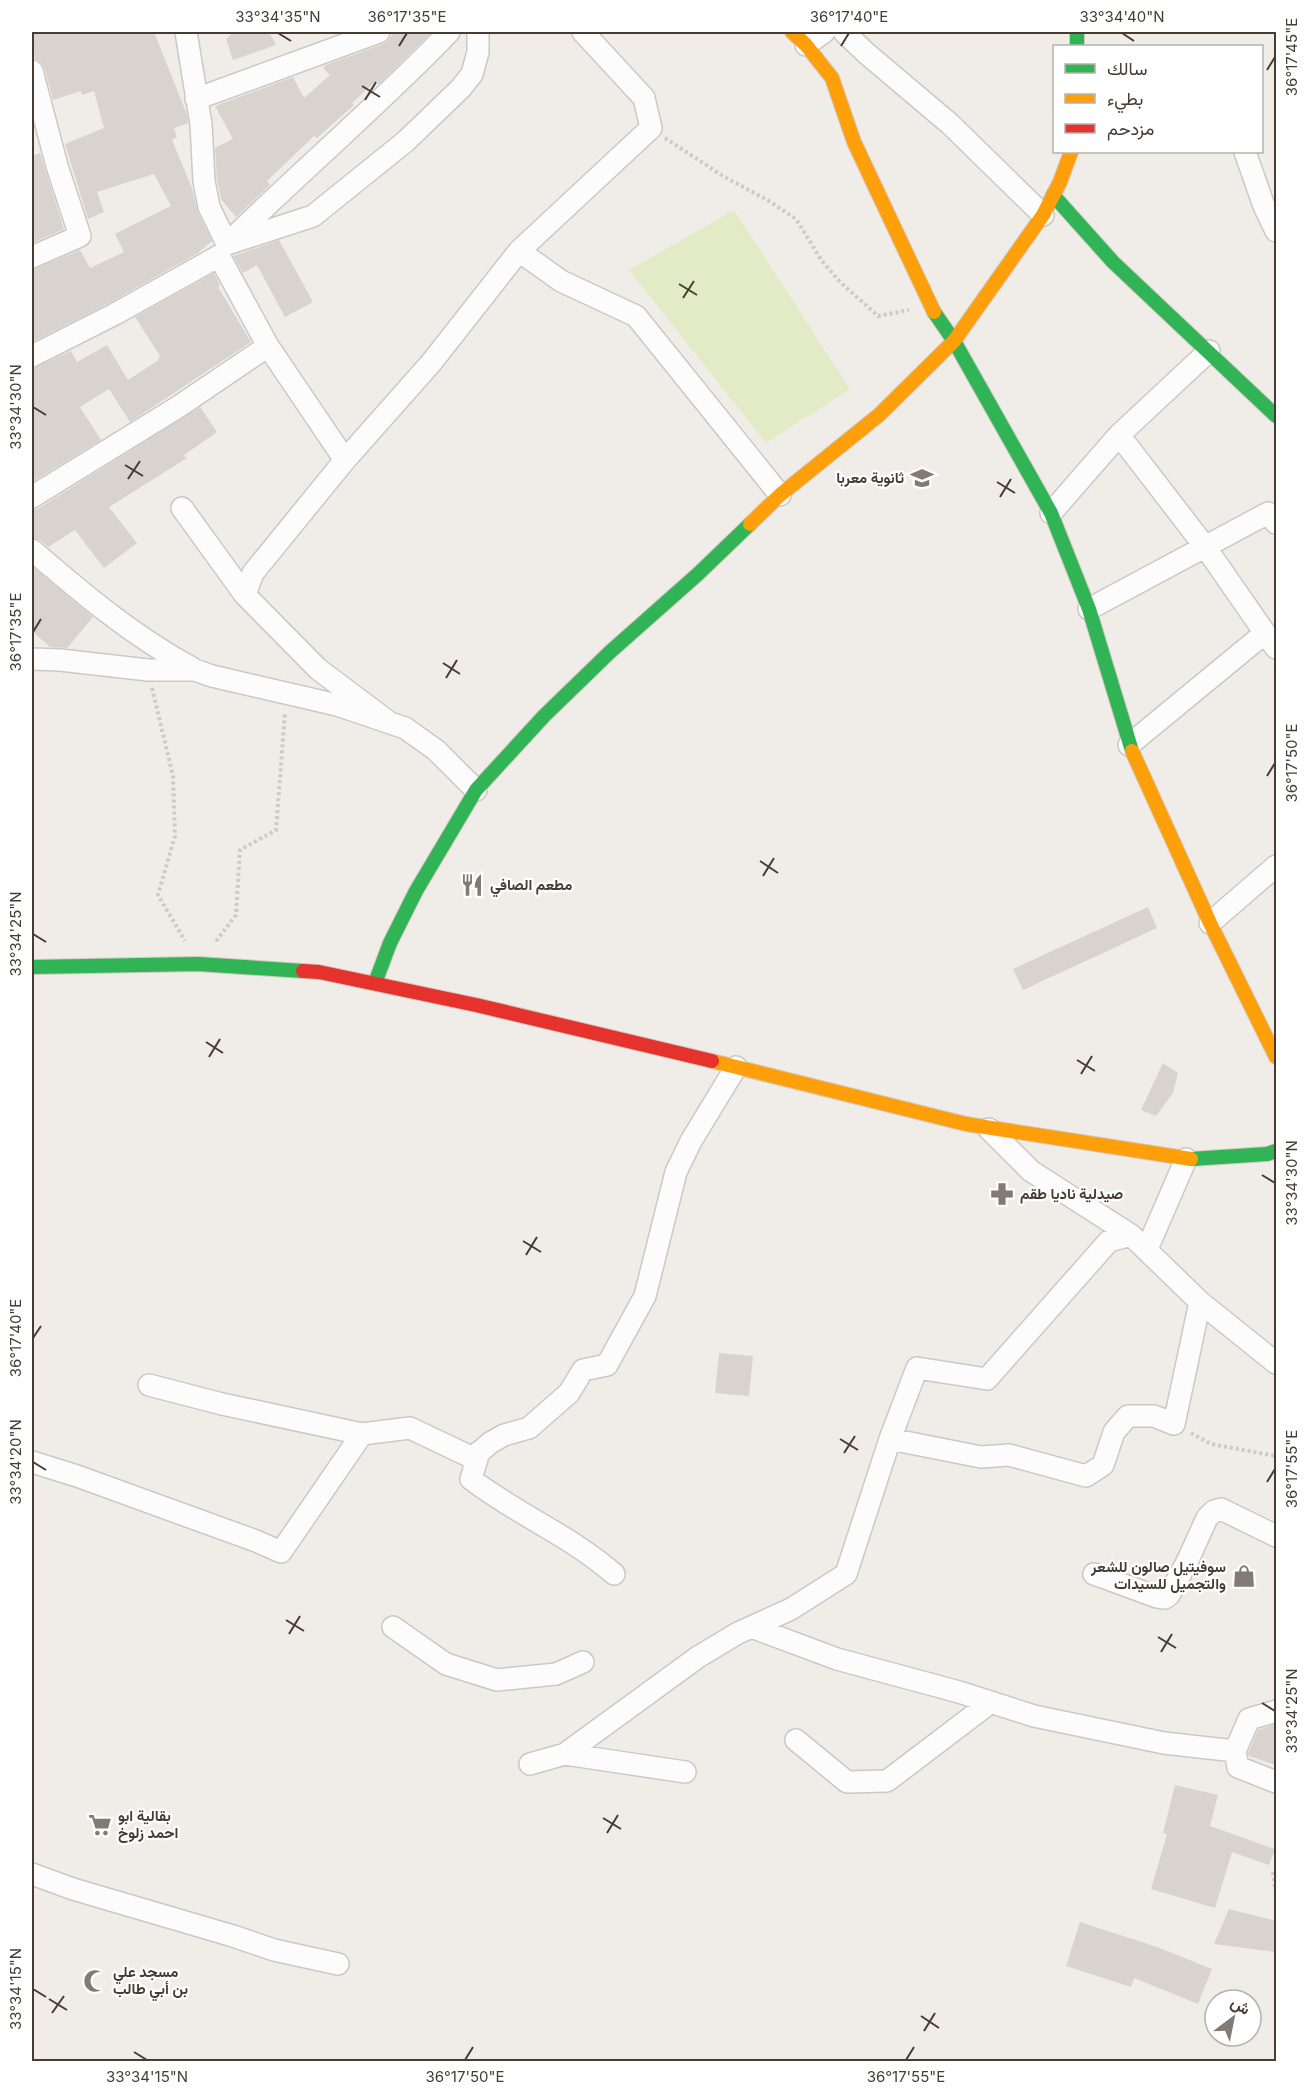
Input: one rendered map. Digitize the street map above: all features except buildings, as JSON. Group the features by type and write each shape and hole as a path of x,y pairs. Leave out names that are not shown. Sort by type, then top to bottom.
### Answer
{"main road":[{"path":"799,38 832,78 854,142 930,306 954,341 1051,513 1089,609 1129,745 1210,923 1276,1058"},
{"path":"375,983 390,943 416,891 476,790 544,716 610,652 698,574 780,495 879,415 954,341 1043,215 1071,153"},
{"path":"1053,195 1113,262 1276,416"},
{"path":"32,967 198,964 319,972 509,1012 989,1129 1186,1160 1267,1154 1276,1151"}],"street":[{"path":"186,32 201,124 204,181 209,207 223,250 268,346 345,460"},
{"path":"196,99 379,32"},
{"path":"223,250 270,201 406,77 449,32"},
{"path":"32,356 115,314 223,250 313,216 405,141 460,88 472,74 478,52 478,32"},
{"path":"245,595 253,573 345,460 431,363 519,252 564,207 651,128 644,98 583,32"},
{"path":"799,38 824,32"},
{"path":"844,32 950,124 1043,215"},
{"path":"32,71 35,100 80,236 32,257"},
{"path":"1245,153 1264,206 1276,231"},
{"path":"519,252 561,281 636,316 780,495"},
{"path":"32,497 178,407 268,346"},
{"path":"1051,513 1119,435 1209,351"},
{"path":"1119,435 1206,548 1271,640 1129,745"},
{"path":"182,508 245,595 318,669 390,723"},
{"path":"1089,609 1268,513 1276,523"},
{"path":"32,550 107,614 195,670 338,705 405,728 436,750 476,790"},
{"path":"32,659 148,670 195,670"},
{"path":"1210,923 1276,866"},
{"path":"149,1385 222,1404 362,1434 410,1428 473,1458 504,1435 529,1428 570,1393 584,1370 607,1365 645,1296 676,1172 691,1141 736,1067"},
{"path":"989,1129 1030,1171 1131,1235 1200,1302 1276,1363"},
{"path":"1147,1249 1186,1160"},
{"path":"530,1764 565,1754 698,1657 738,1633 791,1610 846,1574 890,1438 917,1368 987,1379 1109,1241 1131,1235"},
{"path":"890,1438 981,1457 1009,1455 1086,1476 1102,1465 1114,1432 1128,1416 1154,1416 1174,1424 1200,1302"},
{"path":"32,1461 281,1552 362,1434"},
{"path":"479,1452 471,1479 495,1498 557,1533 602,1563 614,1574"},
{"path":"1094,1574 1165,1598 1169,1595 1187,1562 1207,1518 1214,1511 1221,1509 1276,1536"},
{"path":"393,1627 446,1664 497,1680 556,1674 583,1662"},
{"path":"754,1628 837,1659 1034,1716 1164,1743 1235,1751"},
{"path":"796,1740 846,1782 887,1781 991,1702"},
{"path":"1276,1711 1249,1719 1235,1751 1238,1767 1276,1782"},
{"path":"565,1754 685,1772"},
{"path":"32,1874 73,1889 274,1950 338,1964"}],"path":[{"path":"651,128 723,177 769,201 796,219 822,261 878,316 930,306"},
{"path":"148,670 173,776 176,836 158,895 198,964 236,915 240,850 276,830 286,693"},
{"path":"1174,1424 1211,1444 1276,1456"},
{"path":"1273,1872 1276,1894"}],"green space":[{"path":"734,210 850,389 766,443 629,270"}],"traffic: fast":[{"path":"1077,32 1077,45"},
{"path":"1053,195 1113,262 1276,416"},
{"path":"934,312 954,341 1051,513 1089,609 1132,751"},
{"path":"375,983 390,943 416,891 476,790 544,716 610,652 698,574 750,524"},
{"path":"32,967 198,964 303,971"},
{"path":"1191,1159 1267,1154 1276,1151"}],"traffic: slow":[{"path":"792,32 806,45 832,78 854,142 934,312"},
{"path":"750,524 780,495 879,415 954,341 1043,215 1060,182 1071,153"},
{"path":"1132,751 1210,923 1276,1057"},
{"path":"712,1061 966,1124 1191,1159"}],"traffic: jam":[{"path":"303,971 319,972 476,1005 712,1061"}],"place":[{"name":"ثانوية معربا","path":"922,478"},
{"name":"مطعم الصافي","path":"472,885"},
{"name":"صيدلية ناديا طقم","path":"1002,1194"},
{"name":"سوفيتيل صالون للشعر والتجميل للسيدات","path":"1244,1576"},
{"name":"بقالية ابو احمد زلوخ","path":"100,1825"},
{"name":"مسجد علي بن أبي طالب","path":"95,1981"}]}
